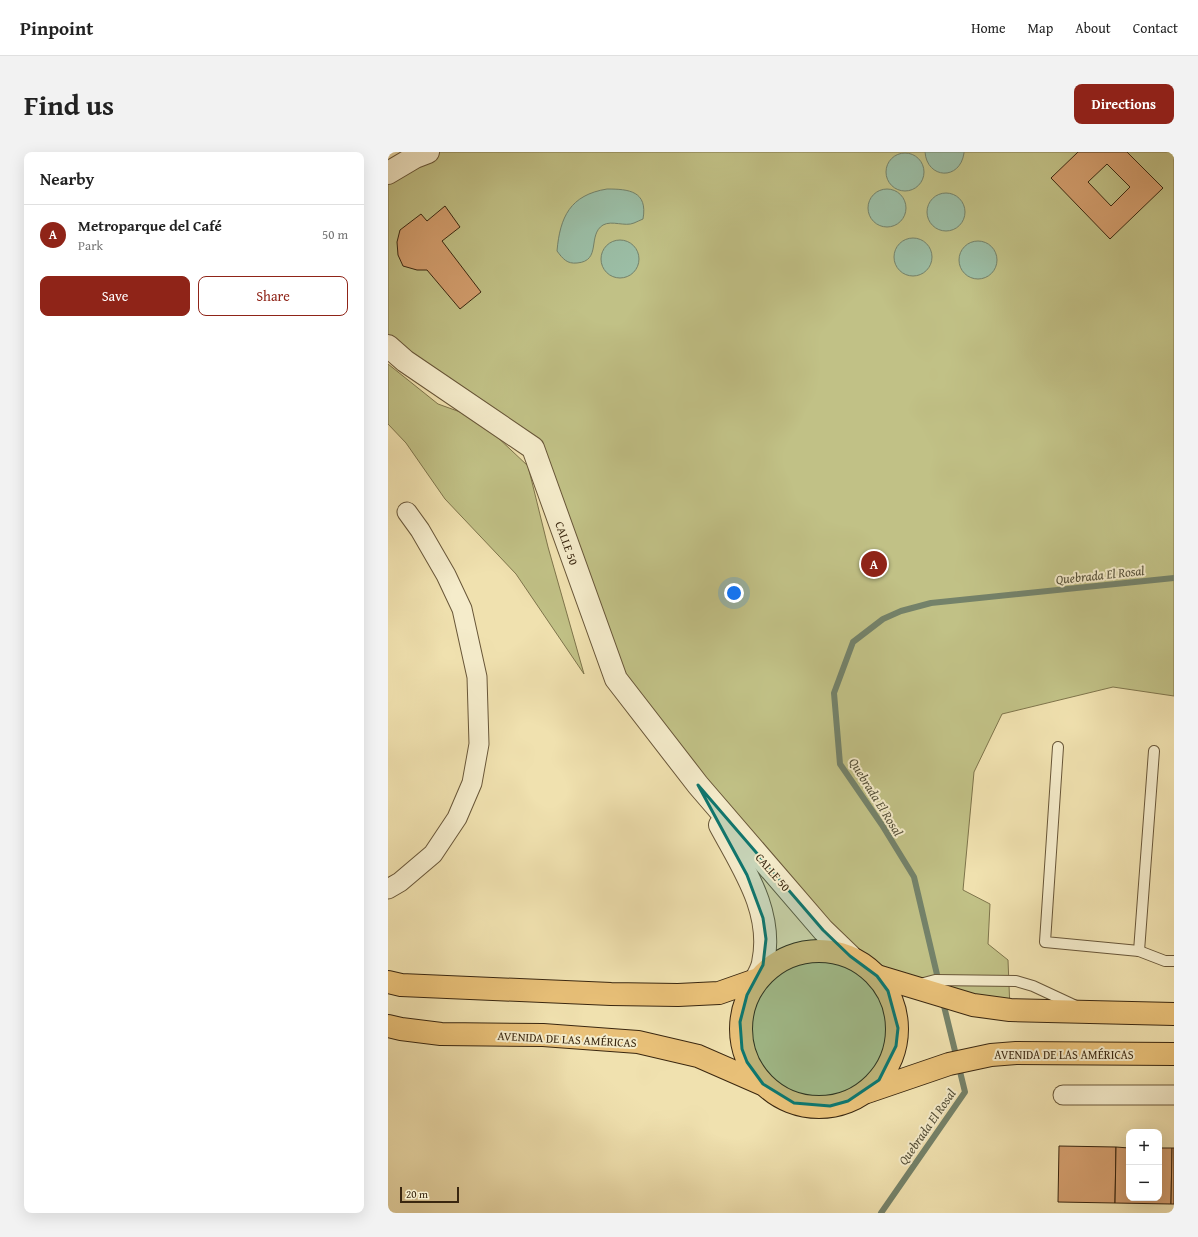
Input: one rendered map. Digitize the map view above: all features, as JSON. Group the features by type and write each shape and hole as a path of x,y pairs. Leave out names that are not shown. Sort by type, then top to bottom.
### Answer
{"main road":[{"path":"388,982 400,985 611,994 678,995 719,993 756,980 782,959 797,953 826,951 850,956 864,965 877,976 888,991 895,1009 898,1028 896,1046 889,1064 882,1075 864,1093 836,1105 812,1107 794,1103 777,1095 763,1084 754,1074 742,1049 740,1022 747,995 756,980"},
{"path":"877,976 973,1005 992,1008 1174,1014"},
{"name":"AVENIDA DE LAS AMÉRICAS","path":"392,1029 441,1034 543,1035 638,1042 698,1056 763,1084"},
{"name":"AVENIDA DE LAS AMÉRICAS","path":"864,1093 949,1064 991,1055 1016,1053 1174,1054"}],"street":[{"path":"388,173 415,157 428,152"},
{"name":"CALLE 50","path":"388,346 405,361 533,448 616,679 698,785 822,930 850,956"},
{"path":"388,889 400,882 433,854 457,818 472,783 479,744 477,677 462,609 446,575 420,530 407,512"},
{"name":"CALLE 50","path":"698,785 756,894 763,918 766,939 763,965 756,980"},
{"path":"1063,1095 1174,1095"}],"lane":[{"path":"1058,747 1045,942 1139,951 1166,961 1174,961"},
{"path":"1139,951 1154,751"},
{"path":"912,987 935,980 1016,981 1033,986 1089,1012"}],"highlighted area":[{"path":"698,785 823,930 850,956 877,976 888,991 898,1028 896,1046 879,1080 848,1101 830,1106 794,1103 763,1084 747,1062 742,1049 740,1022 747,995 763,965 766,939 763,918 747,875"}],"green space":[{"path":"428,152 1174,152 1174,696 1113,687 1002,714 974,772 963,890 990,904 988,944 1008,960 1010,1010 878,977 888,992 895,1009 898,1034 892,1058 880,1078 862,1093 841,1103 818,1107 794,1103 768,1088 756,1076 748,1063 743,1049 740,1031 744,1005 751,988 763,974 783,959 805,952 832,952 616,679 533,448 388,346 388,173"},
{"path":"388,364 438,404 477,418 528,466 548,547 584,674 516,574 445,499 406,443 388,424"}],"shaded area":[{"path":"925,152 964,153 961,162 956,168 950,172 944,173 937,172 931,167 927,161"},
{"path":"901,153 909,153 919,158 923,165 923,179 919,186 909,191 901,191 891,186 889,183 886,176 886,168 891,158 894,156"},
{"path":"607,189 629,191 640,197 643,202 643,219 630,224 610,223 603,225 598,229 592,253 589,258 585,261 577,263 568,262 563,259 557,251 558,239 564,218 576,202 584,196"},
{"path":"883,189 891,189 901,194 905,201 905,215 901,222 891,227 883,227 873,222 871,219 868,212 868,204 873,194 876,192"},
{"path":"942,193 950,193 960,198 964,205 964,219 960,226 950,231 942,231 932,226 930,223 927,216 927,208 932,198 935,196"},
{"path":"909,238 917,238 927,243 931,250 931,264 927,271 917,276 909,276 899,271 897,268 894,261 894,253 899,243 902,241"},
{"path":"616,240 624,240 634,245 638,252 638,266 634,273 624,278 616,278 606,273 604,270 601,263 601,255 606,245 609,243"},
{"path":"974,241 982,241 992,246 996,253 996,267 992,274 982,279 974,279 964,274 962,271 959,264 959,256 964,246 967,244"}],"building":[{"path":"1078,152 1127,152 1163,188 1110,239 1051,178","holes":["1107,164 1130,187 1111,206 1088,182"]},
{"path":"445,206 460,227 442,241 481,292 460,309 427,270 417,270 403,266 398,255 397,242 400,230 421,214 427,221"},
{"path":"1059,1146 1116,1147 1115,1203 1058,1202"},
{"path":"1116,1147 1126,1148 1126,1201 1162,1201 1162,1148 1172,1148 1171,1204 1115,1203"},
{"path":"1172,1148 1174,1148 1174,1204 1171,1204"}],"waterway":[{"name":"Quebrada El Rosal","path":"939,983 914,877 882,825 840,764 834,693 853,642 883,619 901,611 931,603 1174,578"},
{"name":"Quebrada El Rosal","path":"881,1213 965,1092 943,1002"}],"place":[{"name":"Metroparque del Café","path":"874,564"}]}
